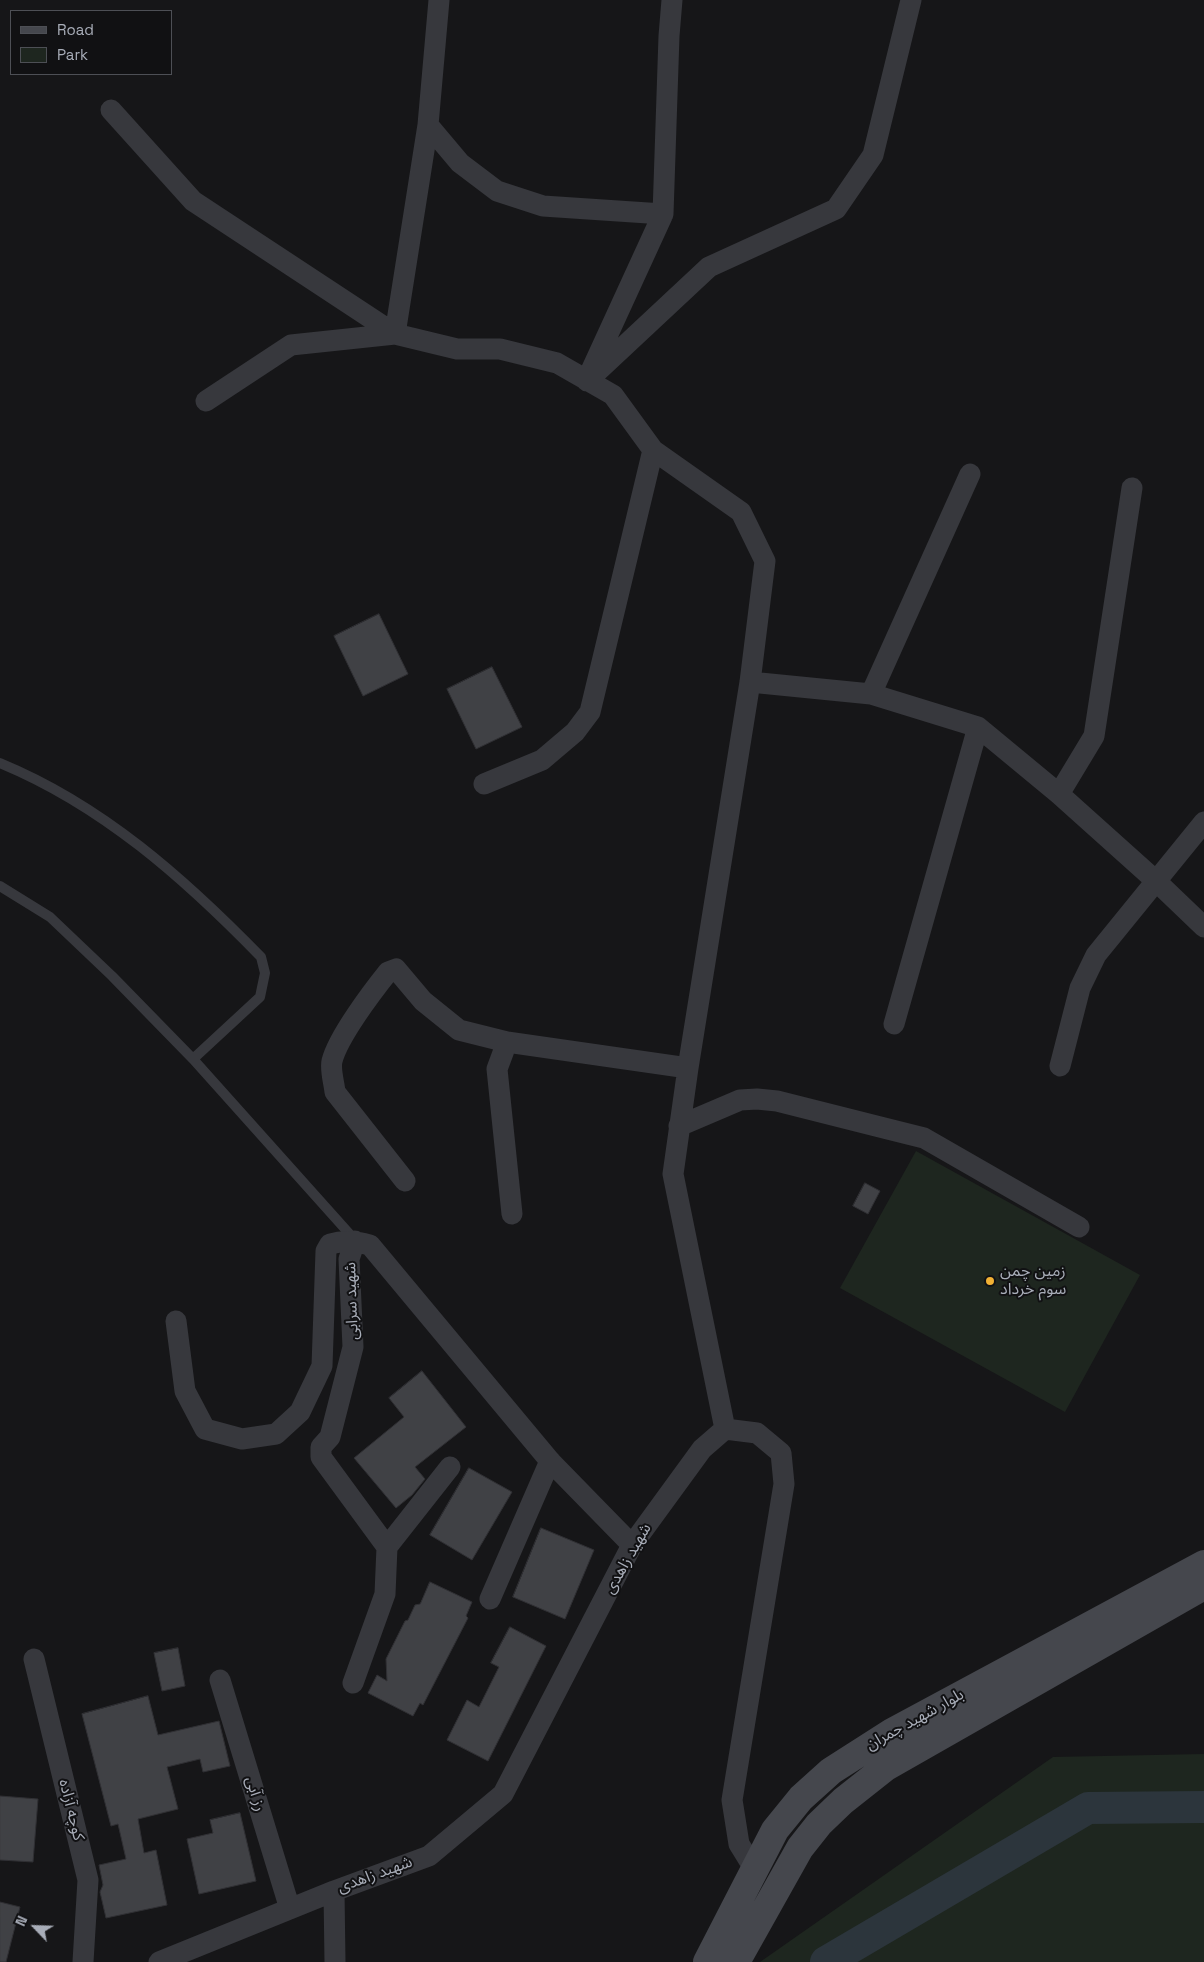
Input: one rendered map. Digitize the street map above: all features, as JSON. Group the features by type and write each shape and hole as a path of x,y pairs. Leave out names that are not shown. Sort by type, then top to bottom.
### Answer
{"main road":[{"name":"بلوار شهید چمران","path":"707,1962 775,1830 801,1798 831,1771 859,1751 892,1732 1204,1564"},
{"name":"بلوار شهید چمران","path":"736,1962 800,1848 819,1824 886,1766 1204,1586"},
{"path":"755,1870 780,1882"}],"street":[{"path":"395,334 428,125 439,0"},
{"path":"587,381 663,214 672,0"},
{"path":"587,381 709,267 836,209 873,155 911,0"},
{"path":"111,110 193,201 395,334 457,349 500,349 557,363 614,395 653,450 741,512 765,561 750,682 688,1068 673,1174 725,1429 758,1434 781,1453 784,1484 732,1800 739,1844 755,1870"},
{"path":"428,125 460,163 497,191 543,206 663,214"},
{"path":"206,401 291,346 395,334"},
{"path":"484,784 542,760 575,732 590,712 653,450"},
{"path":"871,694 970,474"},
{"path":"1059,794 1094,736 1132,488"},
{"path":"750,682 871,694 978,727 1059,794 1204,927"},
{"path":"894,1024 978,727"},
{"path":"1060,1066 1080,988 1096,955 1204,822"},
{"path":"405,1181 335,1092 332,1074 332,1061 344,1035 388,972 396,969 423,1001 459,1030 507,1042 688,1068"},
{"path":"507,1042 497,1069 512,1214"},
{"path":"679,1126 740,1100 757,1099 777,1101 876,1125 924,1138 1080,1227"},
{"path":"176,1321 185,1391 205,1429 242,1439 276,1434 300,1412 322,1366 326,1252 330,1244 355,1241"},
{"name":"شهید سرابی","path":"387,1548 321,1457 321,1447 330,1437 353,1347 349,1259 355,1241 370,1245 550,1460 632,1544"},
{"name":"شهید زاهدی","path":"159,1962 334,1891 429,1856 503,1794 632,1544 702,1449 725,1429"},
{"path":"490,1599 550,1460"},
{"path":"353,1683 385,1594 387,1548 450,1467"},
{"name":"کوچه آزاده","path":"34,1659 88,1880 83,1962"},
{"name":"رز آبی","path":"220,1680 290,1909"},
{"path":"334,1891 335,1962"}],"lane":[{"path":"0,762 35,777 129,836 178,875 261,957 265,973 260,997 193,1059"},
{"path":"0,886 50,917 112,976 193,1059 355,1241"}],"green space":[{"name":"زمین چمن سوم خرداد","path":"916,1151 1140,1275 1065,1412 840,1288"},
{"path":"1204,1754 1204,1962 760,1962 1053,1757"}],"building":[{"path":"379,614 408,674 363,696 334,636"},
{"path":"492,667 522,727 476,749 447,689"},
{"path":"865,1183 880,1191 868,1214 853,1206"},
{"path":"422,1371 466,1427 415,1467 425,1479 412,1495 396,1508 354,1458 404,1417 389,1398"},
{"path":"469,1468 512,1492 472,1560 430,1535"},
{"path":"541,1528 594,1550 565,1619 513,1597"},
{"path":"430,1582 472,1602 466,1616 468,1618 423,1705 420,1703 413,1716 368,1693 377,1675 387,1681 386,1659 405,1621 408,1620 415,1605 420,1604"},
{"path":"510,1627 546,1646 488,1761 447,1740 467,1700 479,1707 499,1667 491,1663"},
{"path":"178,1648 185,1686 162,1691 154,1653"},
{"path":"148,1696 158,1735 219,1721 230,1766 203,1772 200,1759 167,1767 178,1809 138,1819 144,1853 156,1850 167,1905 106,1918 100,1892 103,1885 99,1865 126,1859 118,1824 111,1826 82,1714"},
{"path":"0,1796 38,1799 33,1862 0,1860"},
{"path":"240,1813 256,1881 199,1894 187,1839 213,1833 210,1820"},
{"path":"0,1902 20,1907 6,1962 0,1962"}],"waterway":[{"path":"826,1962 1088,1808 1204,1807"}],"place":[{"name":"زمین چمن سوم خرداد","path":"990,1281"}]}
